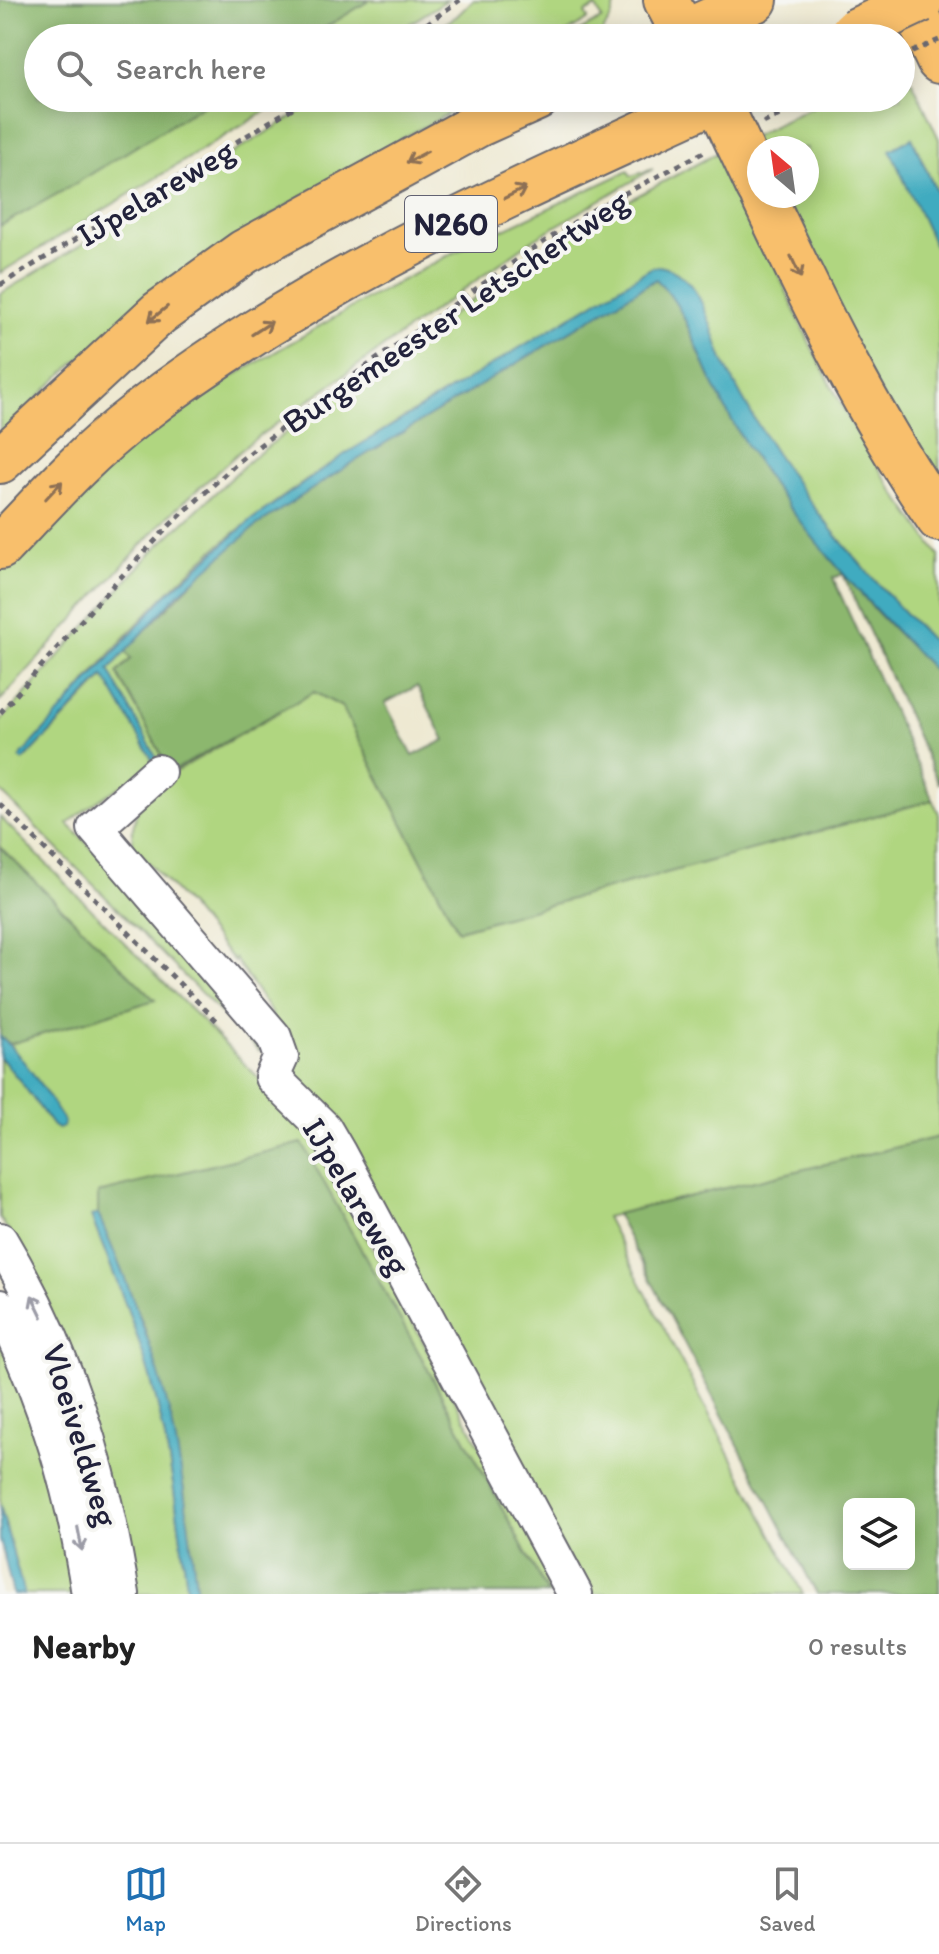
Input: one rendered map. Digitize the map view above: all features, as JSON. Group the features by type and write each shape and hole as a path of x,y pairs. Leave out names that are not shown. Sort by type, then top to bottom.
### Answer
{"main road":[{"path":"686,24 755,0"},
{"path":"910,0 939,61"},
{"path":"870,24 921,0"},
{"name":"N260","path":"0,461 159,313 244,252 506,112"},
{"name":"Burgemeester Letschertweg","path":"0,547 71,472 133,417 271,322 420,238 622,141 710,112"},
{"path":"724,112 747,162"},
{"path":"769,208 818,314 901,464 939,519"}],"street":[{"name":"IJpelareweg","path":"158,772 95,828 274,1037 281,1057 272,1077 307,1109 331,1140 575,1594"},
{"name":"Vloeiveldweg","path":"0,1240 44,1322 82,1413 104,1491 122,1594"},
{"name":"Vloeiveldweg","path":"0,1307 48,1418 71,1492 89,1594"}],"path":[{"path":"427,24 460,0"},
{"path":"915,51 939,40"},
{"name":"IJpelareweg","path":"0,285 286,112"},
{"name":"Burgemeester Letschertweg","path":"0,713 150,545 238,462 319,400 593,210 717,112"},
{"path":"0,804 201,1005"}],"green space":[{"path":"0,0 370,0 331,24 24,24 24,112 192,112 0,226"},
{"path":"370,0 447,0 409,24 331,24"},
{"path":"473,0 617,0 607,24 593,24 602,19 596,7 585,13 588,19 580,24 444,24"},
{"path":"915,87 939,139 939,198 912,138 891,150 939,255 939,503 781,208 819,208 819,136 754,136 802,112 915,112"},
{"path":"192,112 264,112 0,273 0,226"},
{"path":"300,112 452,112 349,168 225,246 108,334 0,435 0,294"},
{"path":"717,153 726,158 813,350 850,421 890,486 939,555 939,648 850,552 772,448 728,372 693,290 682,278 668,270 651,268 398,421 251,520 158,602 75,696 23,761 105,676 155,764 109,670 124,651 131,658 118,674 164,760 102,798 68,824 128,885 262,1048 259,1051 0,791 0,722 155,549 250,460 528,261 605,213"},
{"path":"653,169 534,239 248,444 166,518 0,701 0,566 116,454 177,409 361,302 453,253 628,171 631,176"},
{"path":"656,279 676,300 739,433 871,606 939,676 939,784 843,574 833,578 933,800 458,930 342,707 314,692 171,772 117,673 131,659 125,651 212,562 257,525 352,463","holes":["417,686 445,740 413,756 385,703"]},
{"path":"314,692 342,707 458,930 933,800 939,814 939,1137 606,1217 803,1594 588,1594 305,1087 293,1071 270,1011 235,959 234,962 189,906 133,846 132,832 142,791"},
{"path":"0,817 304,1124 561,1594 548,1594 419,1353 98,1193 98,1214 91,1217 134,1327 155,1395 171,1469 188,1594 135,1594 13,1238 0,1218 0,1057 58,1129 63,1119 10,1044 154,1000 0,847"},
{"path":"0,847 155,1000 10,1044 0,1036"},
{"path":"939,1137 939,1594 817,1594 616,1214"},
{"path":"302,1143 548,1594 197,1594 172,1423 144,1326 98,1214 98,1193"},
{"path":"0,1332 30,1402 78,1594 24,1594 0,1505"}],"water":[{"path":"912,138 939,198 939,255 890,150"},
{"path":"659,266 675,272 688,282 697,295 729,373 797,485 878,585 939,648 939,676 858,590 783,499 739,433 680,311 656,279 352,463 257,525 177,595 109,670 159,762 155,764 104,676 23,761 19,758 165,596 251,520 345,454"},
{"path":"0,1036 35,1076 64,1122 63,1127 58,1129 53,1126 0,1057"},
{"path":"98,1214 140,1317 165,1396 180,1465 197,1594 188,1594 171,1469 155,1395 134,1327 91,1216"},
{"path":"0,1505 24,1594 13,1594 0,1540"}]}
